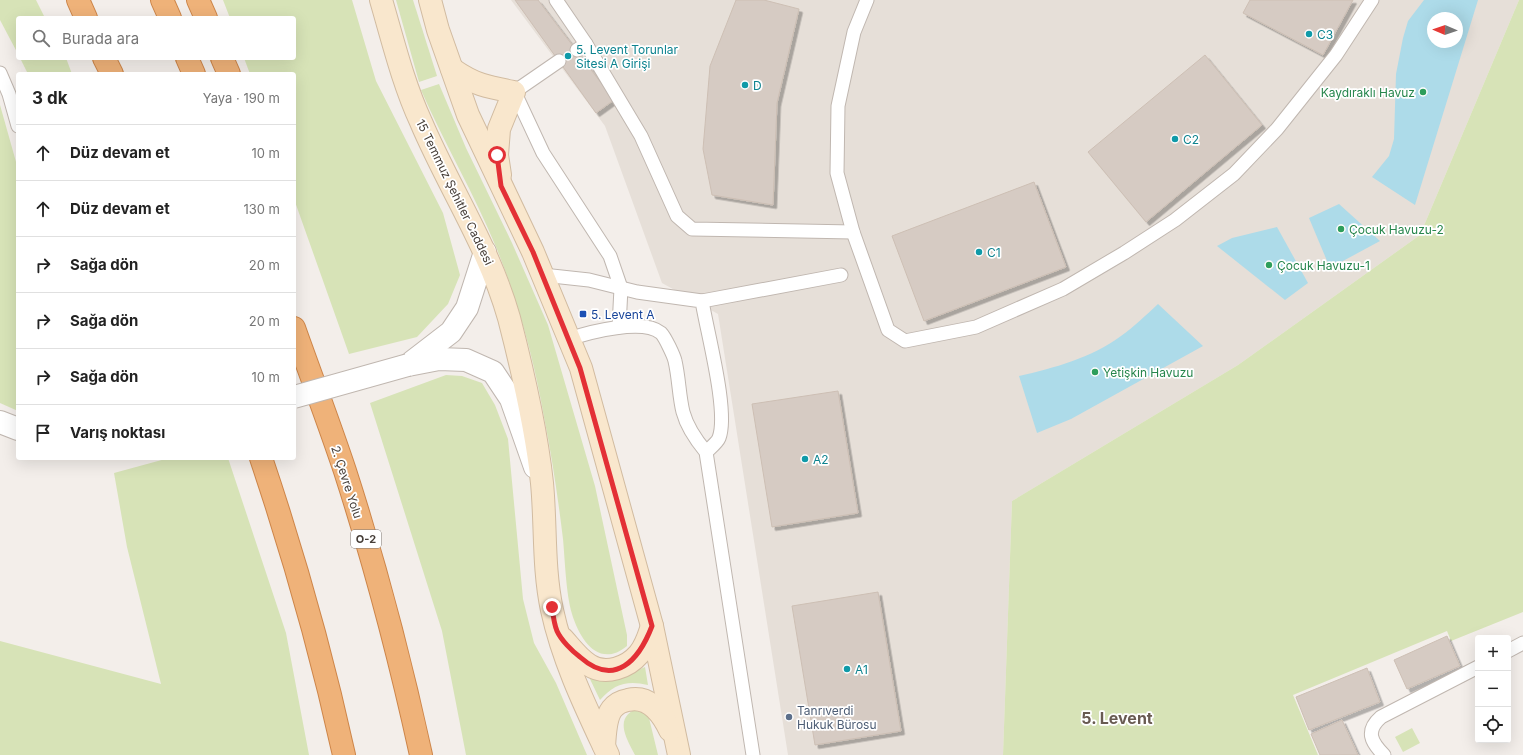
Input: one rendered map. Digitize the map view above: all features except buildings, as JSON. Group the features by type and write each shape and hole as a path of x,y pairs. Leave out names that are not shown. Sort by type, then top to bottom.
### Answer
{"highway":[{"path":"78,0 85,16"},
{"path":"162,0 169,16"},
{"path":"198,0 205,16"},
{"path":"105,60 111,72"},
{"path":"188,60 193,72"},
{"path":"223,60 228,72"},
{"name":"2. Çevre Yolu","path":"296,334 345,471 366,541 387,613 421,755"},
{"path":"262,460 299,576 330,693 344,755"}],"main road":[{"name":"15 Temmuz Şehitler Caddesi","path":"381,0 407,88 421,123 465,209 499,287 531,410 542,483 546,564 557,632 583,703 606,750"},
{"path":"430,0 452,69 477,137 543,275 580,368 652,626 677,747"},
{"path":"452,69 475,83 485,87 514,91 498,128 497,155 501,186"},
{"path":"557,632 574,652 590,666 604,670 615,670 625,666 639,654 645,644 652,626"},
{"path":"606,750 607,724 612,710 620,702 635,698 647,701 658,711 677,747"}],"street":[{"path":"408,365 451,332 467,308 484,252"},
{"path":"296,396 408,365 439,359 466,360 493,372 511,399 542,483"},
{"path":"0,422 16,428"}],"lane":[{"path":"556,0 581,47 641,136 677,216 692,229 853,232"},
{"path":"867,0 854,32 838,106 837,173 853,232 888,330 905,341 976,327 1063,289 1124,253 1168,224 1234,174 1277,129 1336,55 1372,0"},
{"path":"560,61 514,91 543,153 610,256 621,288 619,327"},
{"path":"0,73 10,94 16,118"},
{"path":"543,275 589,280 621,288 702,301 841,276"},
{"path":"702,301 719,394 721,422 718,439 706,452"},
{"path":"569,339 592,332 619,327 650,328 662,334 675,360 683,413 693,436 706,452 753,755"},
{"path":"1511,650 1523,644"},
{"path":"1384,755 1373,744 1371,732 1373,724 1381,717 1475,669"}],"shaded area":[{"path":"511,0 1519,0 1420,235 1238,365 1012,501 1003,755 788,755 718,314 662,283 605,126"}],"green space":[{"path":"0,0 36,0 44,16 16,16 16,50 0,20"},
{"path":"223,0 352,0 376,81 443,213 460,275 448,304 417,337 349,354 296,205 296,72 249,72 245,60 296,60 296,16 229,16"},
{"path":"396,0 413,0 437,76 419,82"},
{"path":"1519,0 1523,0 1523,612 1451,641 1447,631 1293,695 1318,755 1003,755 1012,501 1238,365 1420,235"},
{"path":"21,60 67,60 71,72 27,72"},
{"path":"439,84 466,148 512,243 548,325 595,486 627,635 627,646 617,652 608,654 599,653 592,648 580,633 572,614 567,587 557,493 540,395 530,352 518,309 496,247 421,90"},
{"path":"0,105 16,162 16,410 0,403"},
{"path":"446,375 462,376 482,383 495,405 508,439 523,599 534,643 556,683 587,755 466,755 442,631 370,403"},
{"path":"162,460 229,460 286,633 309,755 0,755 0,641 161,684 127,547 114,473"},
{"path":"645,667 648,685 627,683 610,690 600,700 589,677 616,680"},
{"path":"634,710 642,711 649,718 658,755 635,755 624,731 625,719 628,714"},
{"path":"1412,728 1420,743 1403,752 1395,737"}],"water":[{"name":"Kaydıraklı Havuz","path":"1424,0 1478,0 1415,205 1372,177 1389,156 1394,139 1396,74 1408,21"},
{"name":"Çocuk Havuzu-2","path":"1339,204 1380,241 1330,268 1309,218"},
{"name":"Çocuk Havuzu-1","path":"1277,227 1308,283 1285,300 1217,246 1232,238"},
{"name":"Yetişkin Havuzu","path":"1158,304 1203,346 1071,419 1037,433 1019,376 1059,366 1085,356 1109,344 1140,321"}],"place":[{"name":"C3","path":"1309,34"},
{"name":"5. Levent Torunlar Sitesi A Girişi","path":"568,56"},
{"name":"D","path":"745,85"},
{"name":"Kaydıraklı Havuz","path":"1423,92"},
{"name":"C2","path":"1175,139"},
{"name":"Çocuk Havuzu-2","path":"1341,229"},
{"name":"C1","path":"979,252"},
{"name":"Çocuk Havuzu-1","path":"1269,265"},
{"name":"5. Levent A","path":"583,314"},
{"name":"Yetişkin Havuzu","path":"1095,372"},
{"name":"A2","path":"805,459"},
{"name":"A1","path":"847,669"},
{"name":"Tanrıverdi Hukuk Bürosu","path":"789,717"}],"district":[{"name":"5. Levent","path":"1117,718"}],"route":[{"path":"497,155 501,186 533,252 580,368 652,626 645,644 639,654 625,666 615,670 604,670 590,666 574,652 557,632 552,607"}]}
